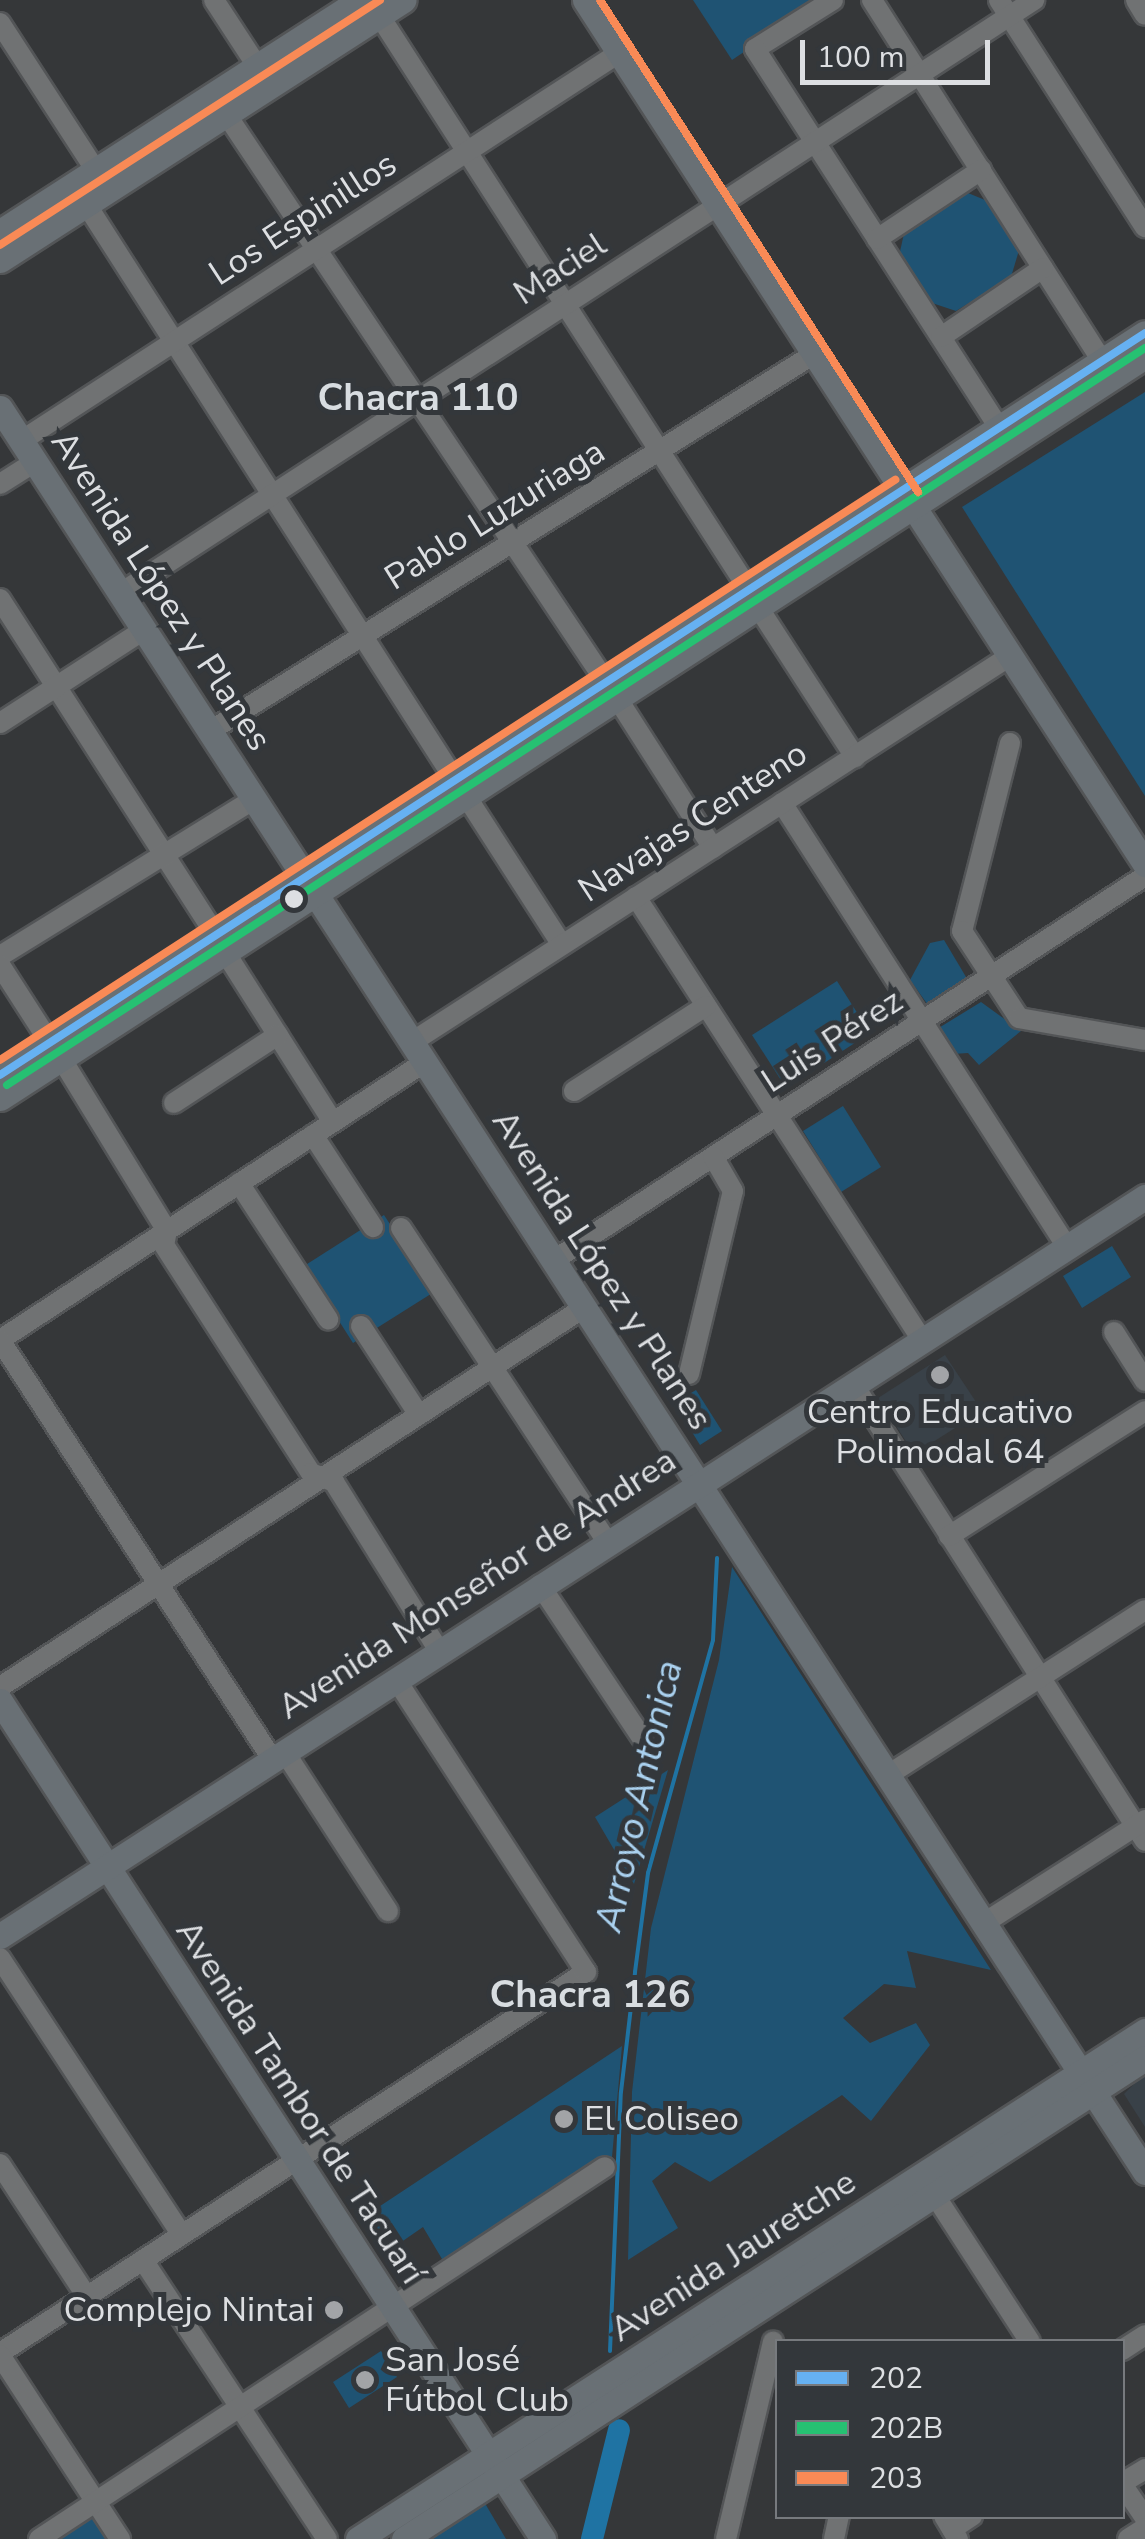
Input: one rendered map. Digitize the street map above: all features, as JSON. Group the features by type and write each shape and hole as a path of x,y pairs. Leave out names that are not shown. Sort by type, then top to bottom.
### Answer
{"main road":[{"path":"0,232 257,66 369,7 403,0"},
{"path":"585,0 1145,864"},
{"path":"0,260 226,114 369,7"},
{"path":"908,498 999,428 1145,333"},
{"path":"0,1098 56,1050 611,690 908,498 1145,356"},
{"name":"Avenida López y Planes","path":"0,408 1145,2172"},
{"path":"0,1075 56,1050"},
{"name":"Avenida Monseñor de Andrea","path":"0,1936 1145,1197"},
{"name":"Avenida Tambor de Tacuarí","path":"0,1701 543,2539"},
{"name":"Avenida Jauretche","path":"358,2539 494,2466 934,2194 1087,2082 1145,2030"},
{"name":"Avenida Jauretche","path":"404,2539 494,2466 1087,2082 1145,2058"}],"street":[{"path":"214,0 257,66"},
{"path":"834,0 756,49 999,428"},
{"path":"872,0 1102,361"},
{"name":"Maciel","path":"121,593 920,74 1004,8 1034,0"},
{"path":"1136,0 1145,15"},
{"path":"369,7 467,152 854,757"},
{"path":"1004,8 1145,227"},
{"path":"0,23 96,171"},
{"name":"Los Espinillos","path":"0,484 28,451 174,342 619,53"},
{"path":"226,114 713,848"},
{"path":"877,238 981,170"},
{"path":"86,204 562,944"},
{"path":"941,337 1043,268"},
{"name":"Pablo Luzuriaga","path":"210,731 814,354"},
{"path":"0,599 333,1122"},
{"path":"0,723 144,630"},
{"name":"Navajas Centeno","path":"0,1340 333,1122 418,1052 562,944 1010,656"},
{"path":"1010,743 962,931 1019,1018 1145,1040"},
{"path":"0,956 254,800"},
{"path":"782,804 1066,1247"},
{"name":"Luis Pérez","path":"554,1260 1145,876"},
{"path":"636,897 922,1340"},
{"path":"0,965 167,1232 164,1245 311,1473 334,1482 438,1651"},
{"path":"574,1091 706,1006"},
{"path":"174,1102 278,1035"},
{"path":"313,1135 373,1226"},
{"path":"689,1374 732,1191 712,1157"},
{"path":"239,1183 328,1319"},
{"path":"402,1228 607,1542"},
{"path":"0,1687 584,1307"},
{"path":"361,1326 419,1415"},
{"path":"1114,1332 1145,1381"},
{"path":"0,1340 158,1584 388,1911"},
{"path":"853,1384 1142,1829 984,1923"},
{"path":"949,1536 1145,1412"},
{"path":"540,1585 642,1738"},
{"path":"888,1774 1145,1610"},
{"path":"120,2539 0,2354 586,1972 396,1679"},
{"path":"0,1958 182,2235"},
{"path":"0,2164 87,2297"},
{"path":"38,2539 605,2167"},
{"path":"934,2194 1028,2339"},
{"path":"143,2260 327,2539"},
{"path":"726,2539 772,2342"},
{"path":"1125,2488 1145,2518"},
{"path":"1128,2539 1145,2528"}],"shaded area":[{"path":"693,0 821,0 732,60"},
{"path":"963,191 990,202 1020,247 1011,277 956,311 929,302 899,256 905,229"},
{"path":"1145,392 1145,796 962,507"},
{"path":"944,940 969,982 928,1005 910,980 930,943"},
{"path":"837,981 870,1033 786,1088 752,1035"},
{"path":"981,1002 1021,1031 979,1065 968,1053 953,1054 937,1029"},
{"path":"843,1106 881,1167 841,1192 803,1131"},
{"path":"384,1215 434,1292 353,1343 304,1266"},
{"path":"1112,1246 1131,1277 1082,1308 1063,1276"},
{"path":"945,1355 982,1411 914,1454 878,1398"},
{"path":"696,1390 722,1431 700,1445 674,1403"},
{"path":"732,1567 991,1970 907,1951 916,1988 884,1984 843,2018 870,2043 916,2023 930,2045 871,2121 842,2095 710,2182 675,2162 652,2181 678,2228 628,2260 632,2092 651,1928 719,1660"},
{"path":"668,1770 634,1884 595,1817"},
{"name":"El Coliseo","path":"622,2046 612,2157 445,2264 423,2227 384,2254 362,2218"},
{"path":"1145,2073 1145,2127 1124,2094"},
{"name":"San José Fútbol Club","path":"381,2351 397,2377 349,2408 333,2382"},
{"path":"483,2500 506,2539 423,2539"},
{"path":"91,2512 109,2539 50,2539"}],"waterway":[{"name":"Arroyo Antonica","path":"610,2351 621,2092 648,1873 713,1640 717,1558"},
{"name":"Arroyo Antonica","path":"592,2539 619,2430"}],"transit line":[{"name":"203","path":"0,245 380,0"},
{"name":"203","path":"600,0 918,492"},
{"name":"202","path":"0,1075 1145,333"},
{"name":"202B","path":"7,1085 1145,348"},
{"name":"203","path":"0,1060 895,480"}],"place":[{"name":"Centro Educativo Polimodal 64","path":"940,1375"},
{"name":"El Coliseo","path":"564,2119"},
{"name":"Complejo Nintai","path":"334,2310"},
{"name":"San José Fútbol Club","path":"365,2380"}],"district":[{"name":"Chacra 110","path":"418,398"},
{"name":"Chacra 126","path":"590,1995"}]}
